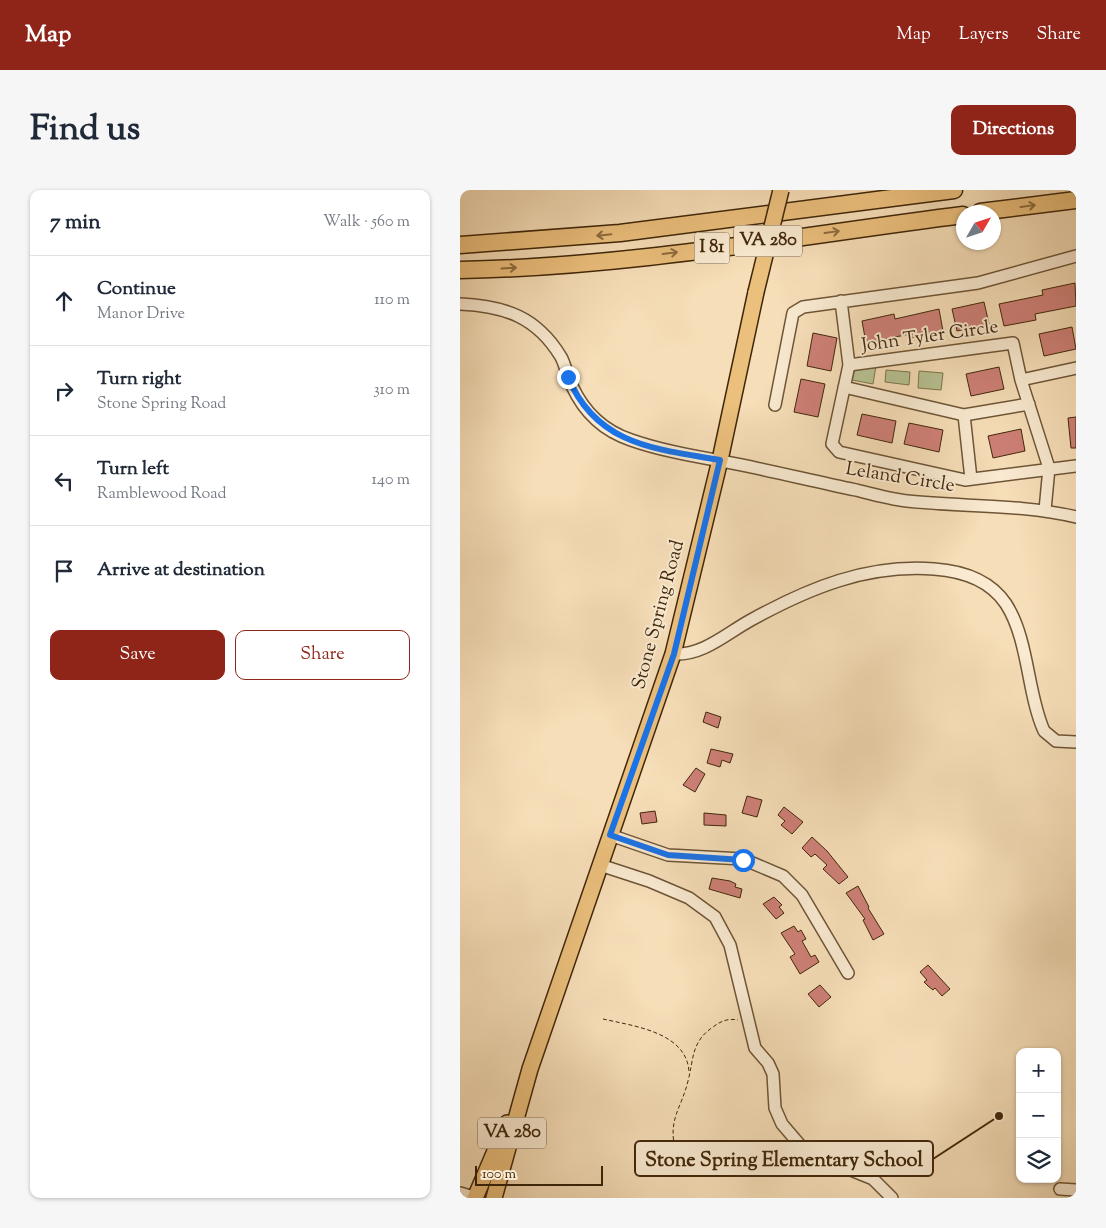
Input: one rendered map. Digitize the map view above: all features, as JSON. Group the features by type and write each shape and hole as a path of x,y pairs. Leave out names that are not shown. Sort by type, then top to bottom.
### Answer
{"highway":[{"name":"I 81","path":"460,245 550,240 628,232 954,190"},
{"path":"1001,209 1076,200"},
{"name":"I 81","path":"460,270 540,266 649,256 956,216"}],"main road":[{"name":"Stone Spring Road","path":"494,1198 530,1069 674,654 781,190"},
{"name":"Stone Spring Road","path":"475,1198 530,1069"}],"street":[{"path":"775,405 793,313 803,307 978,283 1076,256"},
{"path":"841,301 849,365"},
{"name":"Leland Circle","path":"460,304 488,305 504,309 526,320 553,345 562,359 580,402 602,425 613,433 630,440 904,501 1045,510 1076,517"},
{"name":"John Tyler Circle","path":"1045,510 1049,468 1021,380 1013,343 849,365 832,444 839,452 965,480 1049,468"},
{"path":"1021,380 1076,368"},
{"path":"844,387 964,415 1029,404"},
{"path":"964,415 971,479"},
{"path":"1049,468 1076,466"},
{"path":"674,654 700,650 786,601 840,578 890,569 931,568 951,571 984,583 1005,603 1018,634 1044,731 1056,742 1076,742"},
{"path":"610,835 668,855 743,860 783,876 802,895 848,973"},
{"path":"600,865 649,881 688,898 711,914 722,928 730,945 755,1048 768,1063 773,1074 776,1112 795,1140 814,1157 877,1181 892,1198"},
{"path":"1060,1189 1076,1190"},
{"path":"460,1193 475,1198"}],"path":[{"path":"603,1019 647,1031 674,1042 686,1058 689,1075"},
{"path":"676,1153 673,1138 674,1119 689,1075 697,1043 704,1034 727,1019 750,1022"}],"green space":[{"path":"876,366 873,384 852,380 855,369"},
{"path":"886,370 910,372 909,385 885,382"},
{"path":"919,371 943,373 941,390 918,388"}],"building":[{"path":"1075,283 1076,306 1035,314 1036,320 1004,326 999,304 1043,295 1042,290"},
{"path":"984,302 989,324 957,331 952,309"},
{"path":"939,309 943,331 911,338 910,334 866,343 862,321 894,314 895,319"},
{"path":"1072,327 1076,349 1044,356 1039,334"},
{"path":"813,333 837,338 831,371 807,366"},
{"path":"999,367 1004,389 971,396 966,374"},
{"path":"801,379 825,384 818,417 794,412"},
{"path":"862,414 896,421 892,443 857,435"},
{"path":"1076,417 1076,448 1071,448 1068,418"},
{"path":"909,423 943,430 939,452 904,444"},
{"path":"1021,429 1025,451 993,458 988,436"},
{"path":"706,712 721,717 718,728 703,722"},
{"path":"711,749 733,754 730,763 722,760 720,767 707,763"},
{"path":"696,768 705,774 695,792 683,785"},
{"path":"747,796 762,800 757,817 742,813"},
{"path":"784,807 803,822 792,834 781,825 785,821 778,815"},
{"path":"655,811 657,822 642,824 640,813"},
{"path":"704,813 726,815 726,826 704,825"},
{"path":"812,837 827,851 848,877 839,884 823,869 827,865 815,854 811,857 802,848"},
{"path":"712,878 736,884 735,887 742,889 740,898 709,889"},
{"path":"858,886 868,908 884,934 873,940 863,920 865,919 846,893"},
{"path":"774,897 782,905 779,907 784,913 776,919 763,904"},
{"path":"794,926 798,932 801,930 806,939 802,941 811,957 815,955 819,962 800,974 790,957 795,954 781,933"},
{"path":"928,965 950,989 942,996 935,988 933,990 924,982 927,980 920,972"},
{"path":"820,985 831,997 819,1007 808,994"}],"place":[{"name":"Stone Spring Elementary School","path":"999,1116"}],"route":[{"path":"568,377 580,402 588,412 613,433 630,440 677,452 720,460 674,654 610,835 668,855 743,860"}]}
